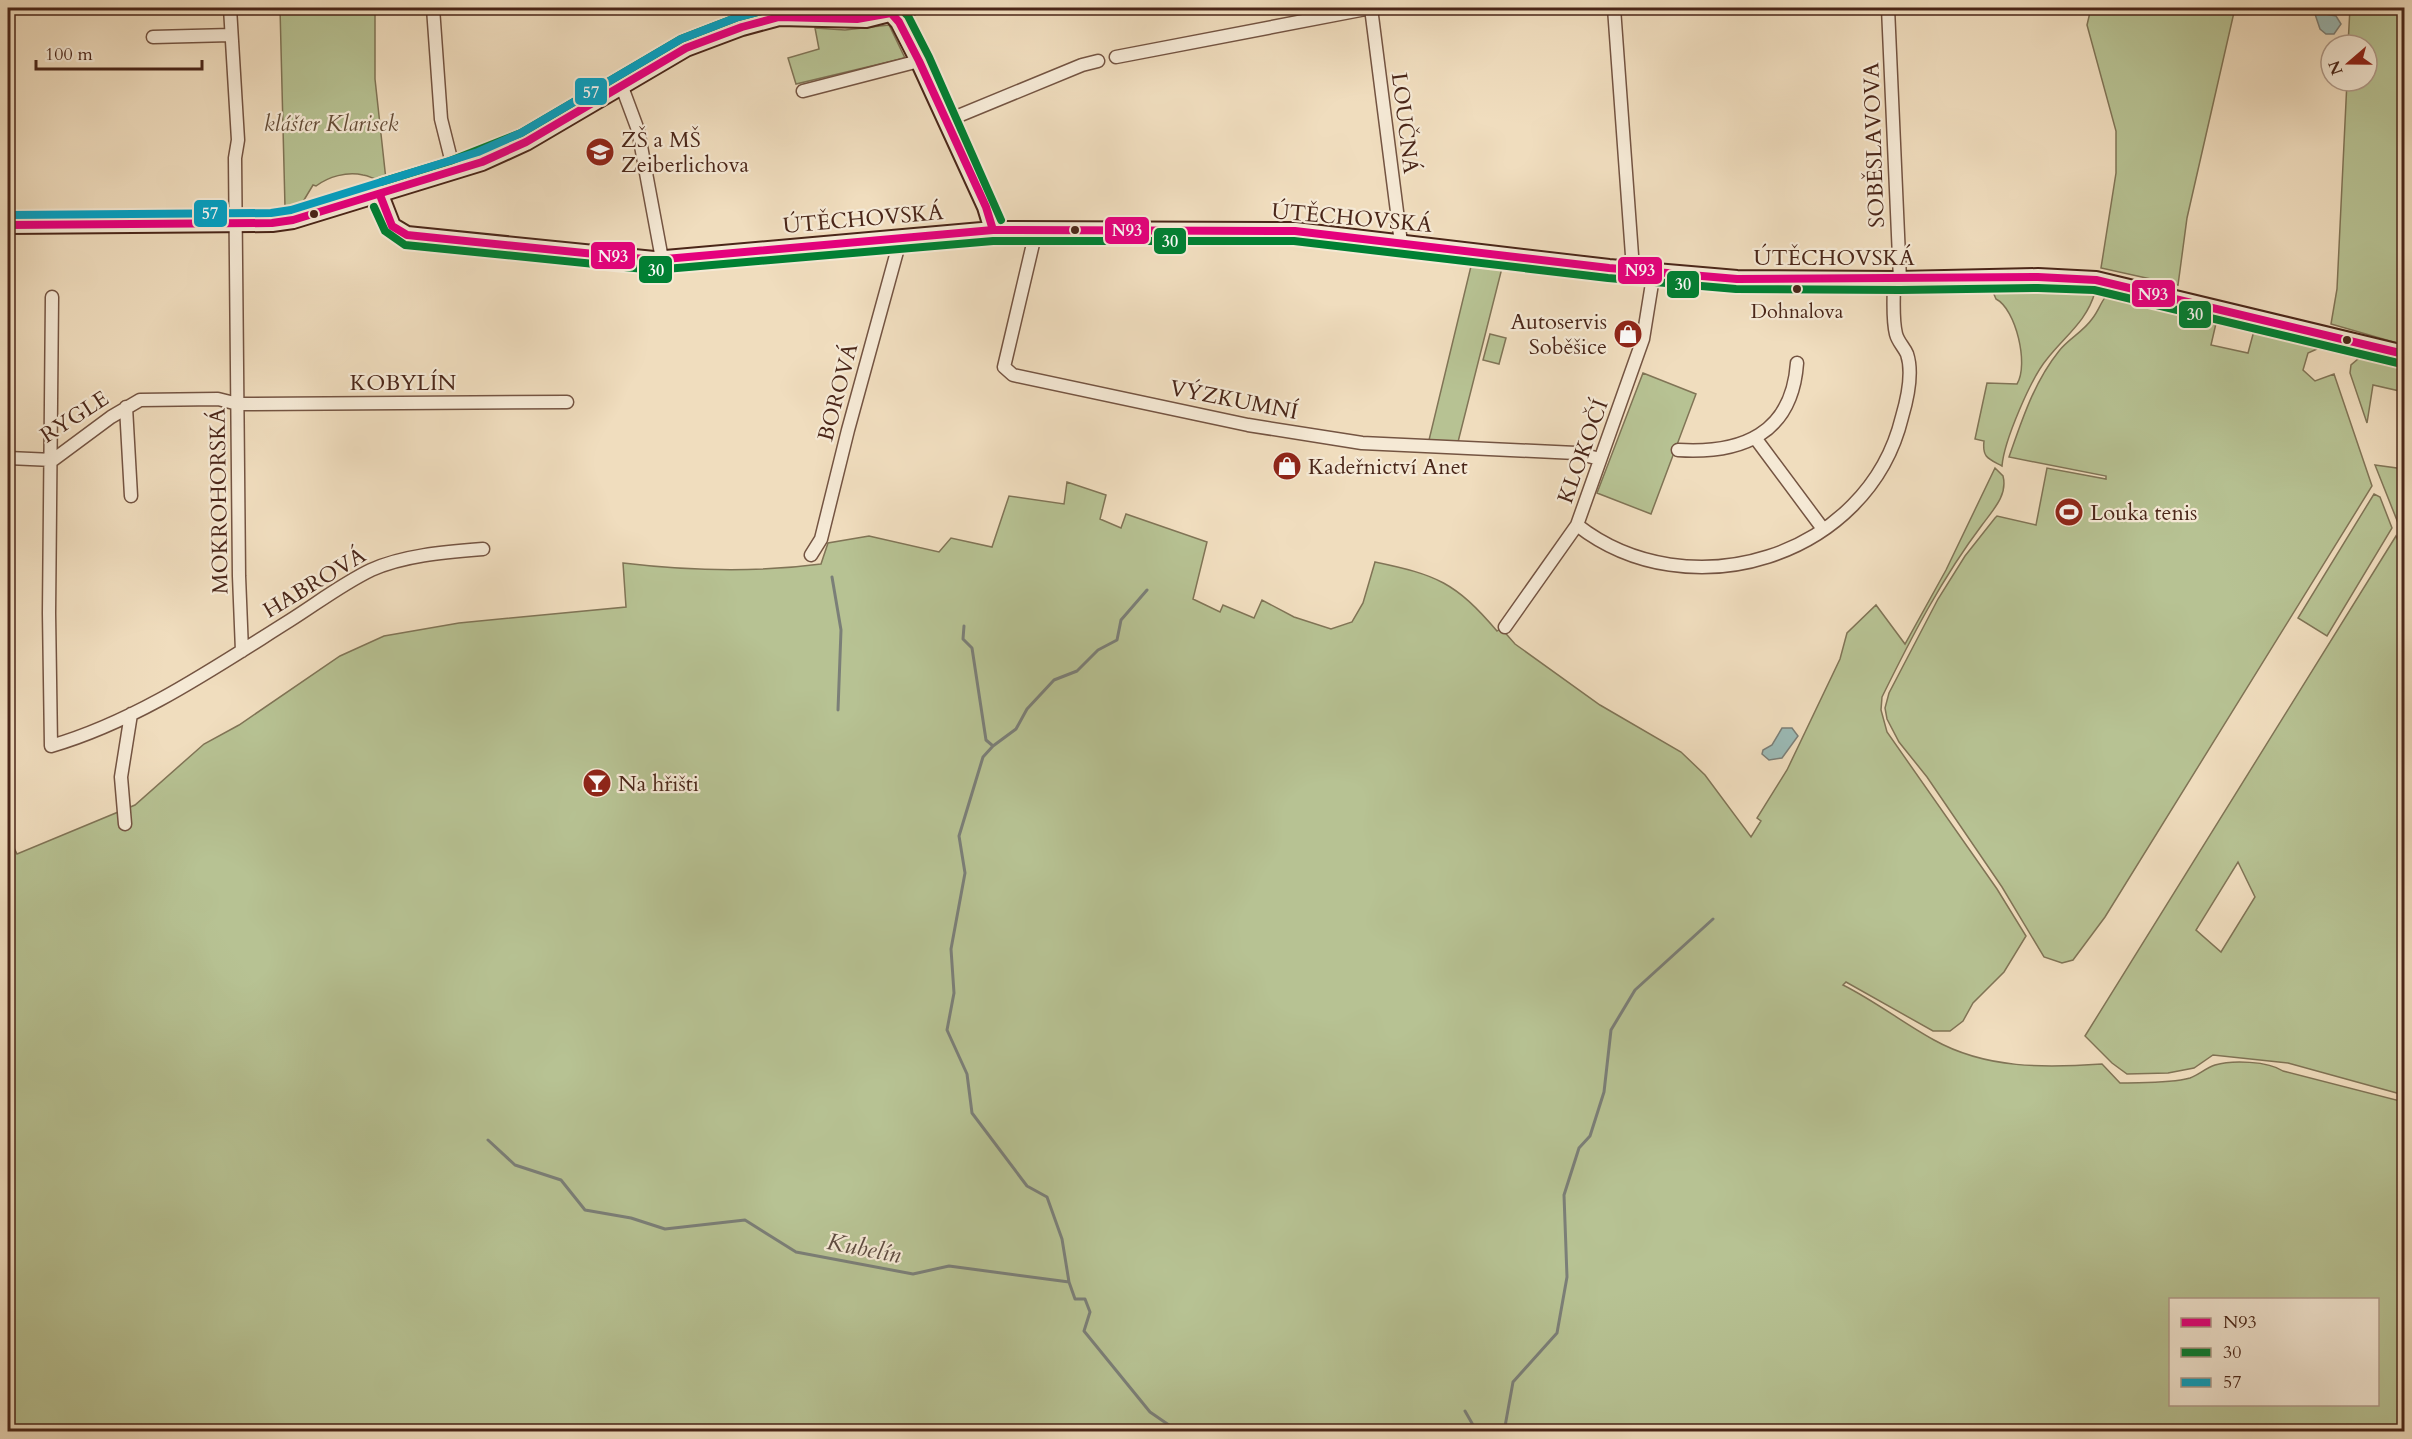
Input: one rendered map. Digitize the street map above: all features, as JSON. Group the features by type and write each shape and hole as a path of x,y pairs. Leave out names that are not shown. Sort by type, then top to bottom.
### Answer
{"street":[{"name":"MOKROHORSKÁ","path":"230,8 237,88 239,576 242,651"},
{"path":"433,8 441,119 454,171"},
{"path":"8,225 282,222 380,195 454,171 526,142 686,48 782,12 857,19 888,10 909,8"},
{"path":"1116,57 1371,8"},
{"name":"LOUČNÁ","path":"1371,8 1401,243"},
{"path":"1614,8 1633,269"},
{"name":"SOBĚSLAVOVA","path":"1577,525 1597,540 1640,558 1702,567 1729,567 1774,557 1823,529 1862,498 1887,456 1902,418 1908,385 1907,356 1896,335 1897,280 1888,8"},
{"path":"888,10 899,22 919,61 993,230"},
{"path":"153,37 231,35"},
{"path":"803,91 919,61"},
{"path":"946,122 1082,65 1098,61"},
{"path":"622,87 638,130 662,259"},
{"name":"ÚTĚCHOVSKÁ","path":"380,195 392,226 407,235 638,259 662,259 993,230 1295,231 1737,279 1897,280 2038,277 2096,280 2404,354"},
{"name":"VÝZKUMNÍ","path":"1036,231 1004,367 1013,375 1248,425 1362,443 1576,453 1600,459"},
{"name":"BOROVÁ","path":"811,555 821,540 848,430 901,237"},
{"name":"KLOKOČÍ","path":"1505,627 1577,525 1600,459 1621,409 1643,339 1654,271"},
{"path":"52,297 49,613 51,746 98,732 242,651"},
{"path":"1678,450 1721,449 1744,445 1756,439 1773,424 1785,408 1797,363"},
{"name":"RYGLE","path":"8,459 52,460 126,407 140,400 218,399 238,404"},
{"name":"KOBYLÍN","path":"238,404 567,402"},
{"name":"RYGLE","path":"126,407 131,496"},
{"path":"1756,439 1823,529"},
{"name":"HABROVÁ","path":"242,651 372,570 441,553 483,549"},
{"path":"125,824 121,777 131,714"}],"green space":[{"name":"klášter Klarisek","path":"280,8 375,8 375,79 386,180 357,174 338,176 316,186 313,185 301,205 285,207"},
{"path":"2091,8 2235,8 2187,218 2178,285 2101,268 2116,173 2116,131 2087,25"},
{"path":"2350,8 2404,8 2404,345 2331,324 2337,289 2346,93 2379,93 2379,33 2349,33"},
{"path":"889,25 905,58 796,84 788,58 819,49 815,28 845,30"},
{"path":"1472,262 1503,264 1458,442 1429,440"},
{"path":"2056,284 2089,287 2095,292 2081,320 2047,359 2034,380 2013,426 2002,466 1985,455 1984,441 1975,439 1987,383 2017,384 2022,364 2021,351 2015,325 2009,314 1993,292 1983,292 1983,289 1987,285"},
{"path":"2114,290 2205,312 2205,316 2217,319 2211,345 2248,353 2255,327 2316,341 2317,349 2308,353 2303,370 2315,381 2334,374 2372,486 2105,917 2073,960 2062,963 2044,957 2002,887 1927,777 1899,742 1887,719 1885,708 1889,693 1938,599 1965,556 1995,518 1997,516 2036,525 2047,468 2106,479 2106,476 2009,457 2029,402 2042,375 2063,347 2088,324 2104,299"},
{"path":"1490,334 1506,338 1499,364 1483,360"},
{"path":"2365,353 2404,363 2404,392 2373,385 2367,423 2350,373 2351,365"},
{"path":"1643,373 1696,394 1651,514 1597,493"},
{"path":"2375,465 2404,469 2404,538"},
{"path":"1995,468 2003,476 2001,496 1995,508 1967,545 1928,609 1882,697 1881,710 1887,732 1997,889 2026,936 2004,972 1973,1003 1963,1021 1950,1031 1933,1031 1846,982 1843,985 1934,1040 1974,1057 2038,1066 2102,1064 2120,1083 2182,1080 2193,1077 2215,1065 2250,1062 2404,1102 2404,1431 8,1431 8,835 17,854 135,805 204,744 239,725 340,656 384,636 459,623 626,607 623,563 722,570 796,567 821,564 828,543 869,536 939,552 951,538 992,547 1009,496 1064,504 1067,482 1106,495 1100,519 1121,528 1126,514 1207,542 1193,599 1220,612 1223,605 1254,618 1262,600 1294,617 1331,629 1352,622 1363,603 1375,562 1414,571 1444,583 1469,601 1497,631 1501,628 1515,644 1600,705 1681,752 1705,775 1751,837 1761,821 1757,818 1787,770 1840,659 1847,633 1876,605 1905,644 1946,570"},
{"path":"2374,494 2380,497 2392,528 2327,636 2298,618"},
{"path":"2396,536 2404,555 2404,680 2398,692 2403,695 2404,693 2404,1095 2288,1063 2213,1055 2194,1068 2168,1073 2127,1074 2112,1063 2085,1036","holes":["2238,862 2255,897 2221,952 2196,930"]}],"water":[{"path":"2315,14 2336,16 2341,24 2335,33 2325,33 2320,29"},
{"path":"1782,728 1792,728 1798,736 1782,758 1769,760 1762,754 1763,750 1772,745"}],"waterway":[{"path":"832,577 841,630 838,710"},
{"path":"1069,1282 1062,1239 1047,1197 1027,1186 972,1113 967,1074 947,1030 954,993 951,949 965,873 959,836 983,757 993,746 1016,729 1027,709 1054,680 1077,671 1098,650 1117,640 1121,620 1147,590"},
{"path":"964,626 963,639 972,648 986,740 993,746"},
{"path":"1504,1432 1513,1382 1557,1333 1567,1277 1564,1195 1579,1148 1590,1136 1604,1092 1611,1030 1635,990 1713,919"},
{"name":"Kubelín","path":"488,1140 515,1165 561,1180 585,1210 631,1218 665,1229 745,1220 796,1252 913,1274 949,1266 1069,1282 1075,1299 1085,1299 1090,1312 1084,1331 1150,1412 1179,1432"},
{"path":"1465,1411 1477,1432"}],"transit line":[{"name":"30","path":"381,182 450,161 521,133 681,39 738,17 774,8"},
{"name":"57","path":"8,215 271,213 291,210 478,152 521,133 681,39 738,17 774,8"},
{"name":"57","path":"823,8 869,8"},
{"name":"30","path":"900,8 908,16 929,57 1001,220"},
{"name":"N93","path":"8,225 272,223 293,220 482,162 526,142 686,48 742,27 779,17 857,19 891,13 899,22 919,61 986,207 993,230"},
{"name":"N93","path":"380,195 392,226 407,235 654,260 993,230 1295,231 1609,268 1737,279 2038,277 2096,280 2404,354"},
{"name":"30","path":"374,207 385,231 405,245 654,270 993,241 1294,241 1608,278 1736,289 2038,288 2094,290 2402,364"}],"place":[{"name":"ZŠ a MŠ Zeiberlichova","path":"600,152"},
{"name":"Dohnalova","path":"1797,289"},
{"name":"Autoservis Soběšice","path":"1628,334"},
{"name":"Kadeřnictví Anet","path":"1287,466"},
{"name":"Louka tenis","path":"2069,512"},
{"name":"Na hřišti","path":"597,783"}]}
